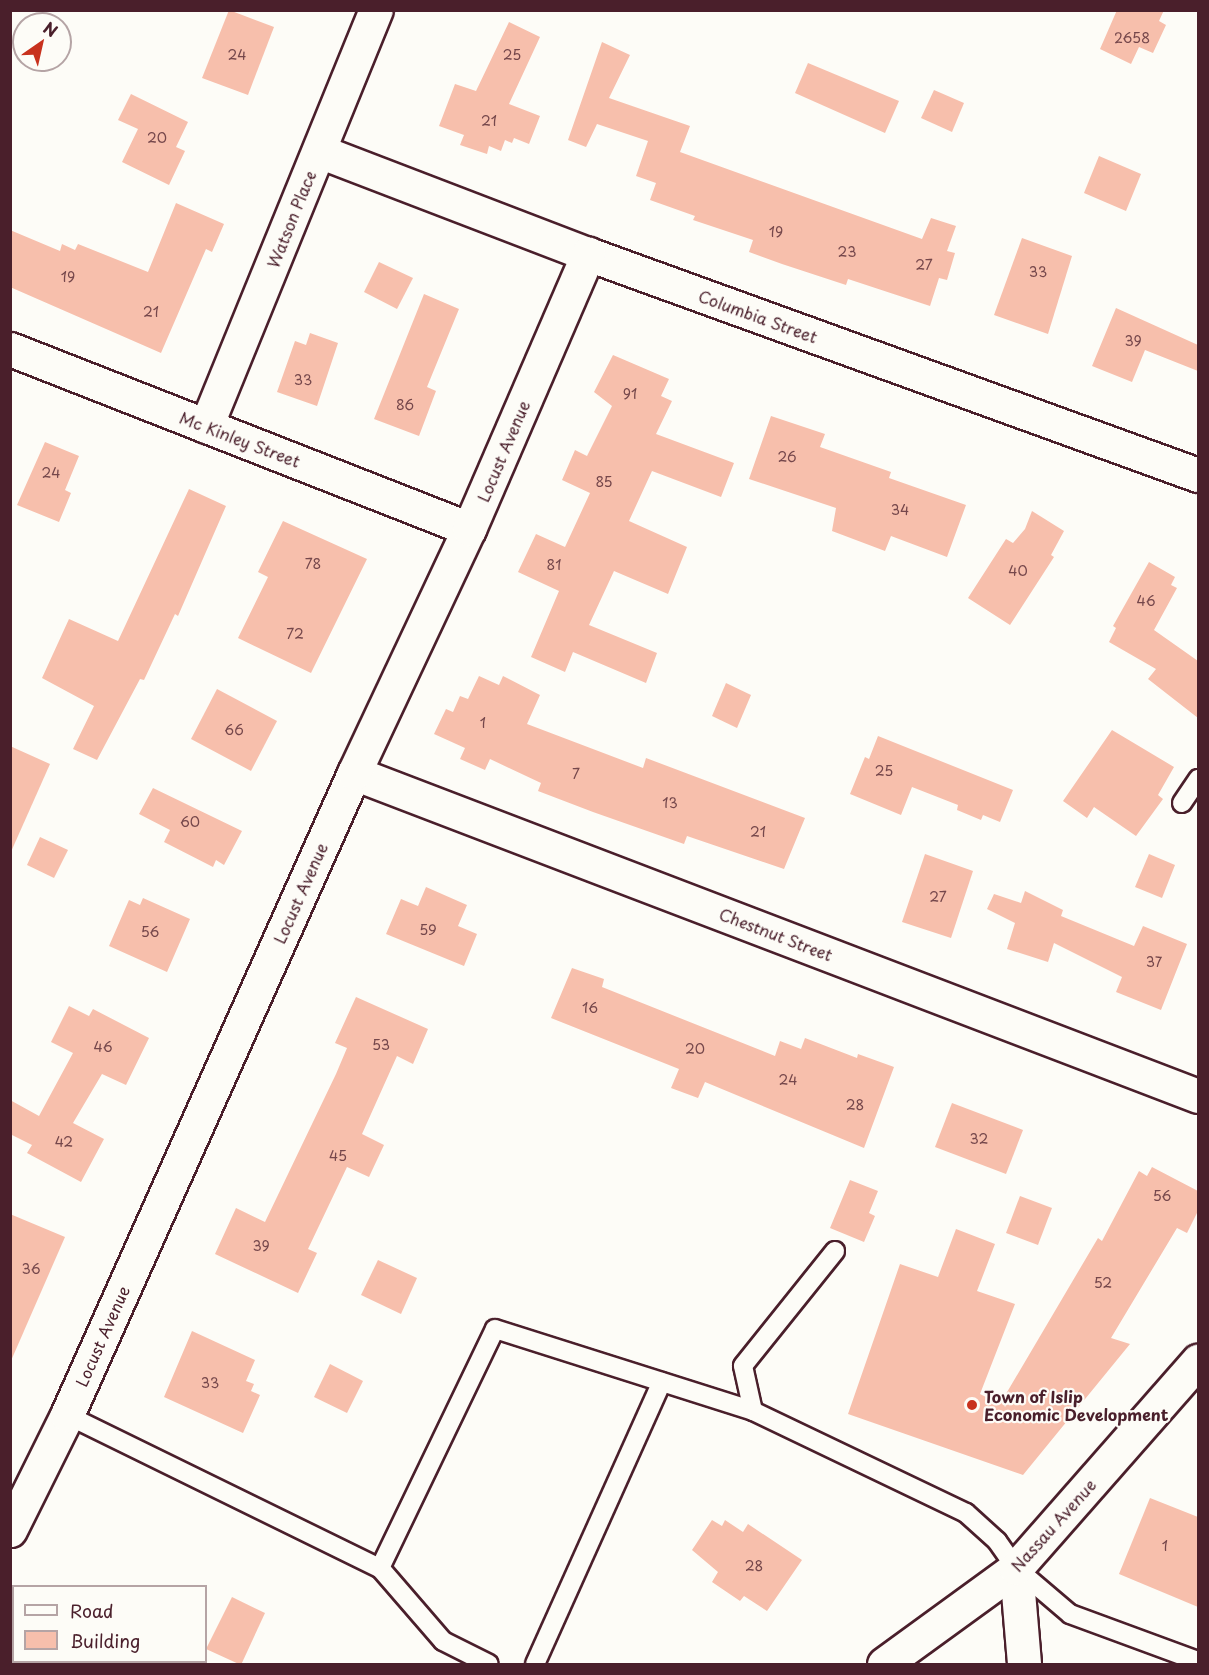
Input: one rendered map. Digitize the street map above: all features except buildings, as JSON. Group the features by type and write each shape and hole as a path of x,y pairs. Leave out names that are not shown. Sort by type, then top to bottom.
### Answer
{"street":[{"name":"Watson Place","path":"206,426 376,10"},
{"name":"Columbia Street","path":"319,151 588,254 1198,475"},
{"name":"Locust Avenue","path":"15,1510 68,1415 354,773 469,529 588,254"},
{"name":"Mc Kinley Street","path":"10,349 469,529"},
{"name":"Chestnut Street","path":"354,773 1198,1095"},
{"name":"Nassau Avenue","path":"884,1665 1016,1568 1198,1361"},
{"path":"1016,1568 1024,1665"}],"lane":[{"path":"1182,803 1198,779"},
{"path":"753,1411 743,1366 835,1251"},
{"path":"380,1568 495,1329 753,1411 966,1513 997,1541 1016,1568 1070,1614 1198,1661"},
{"path":"535,1665 662,1382"},
{"path":"68,1415 380,1568 443,1641 489,1665"}],"place":[{"name":"Town of Islip Economic Development","path":"972,1405"}]}
